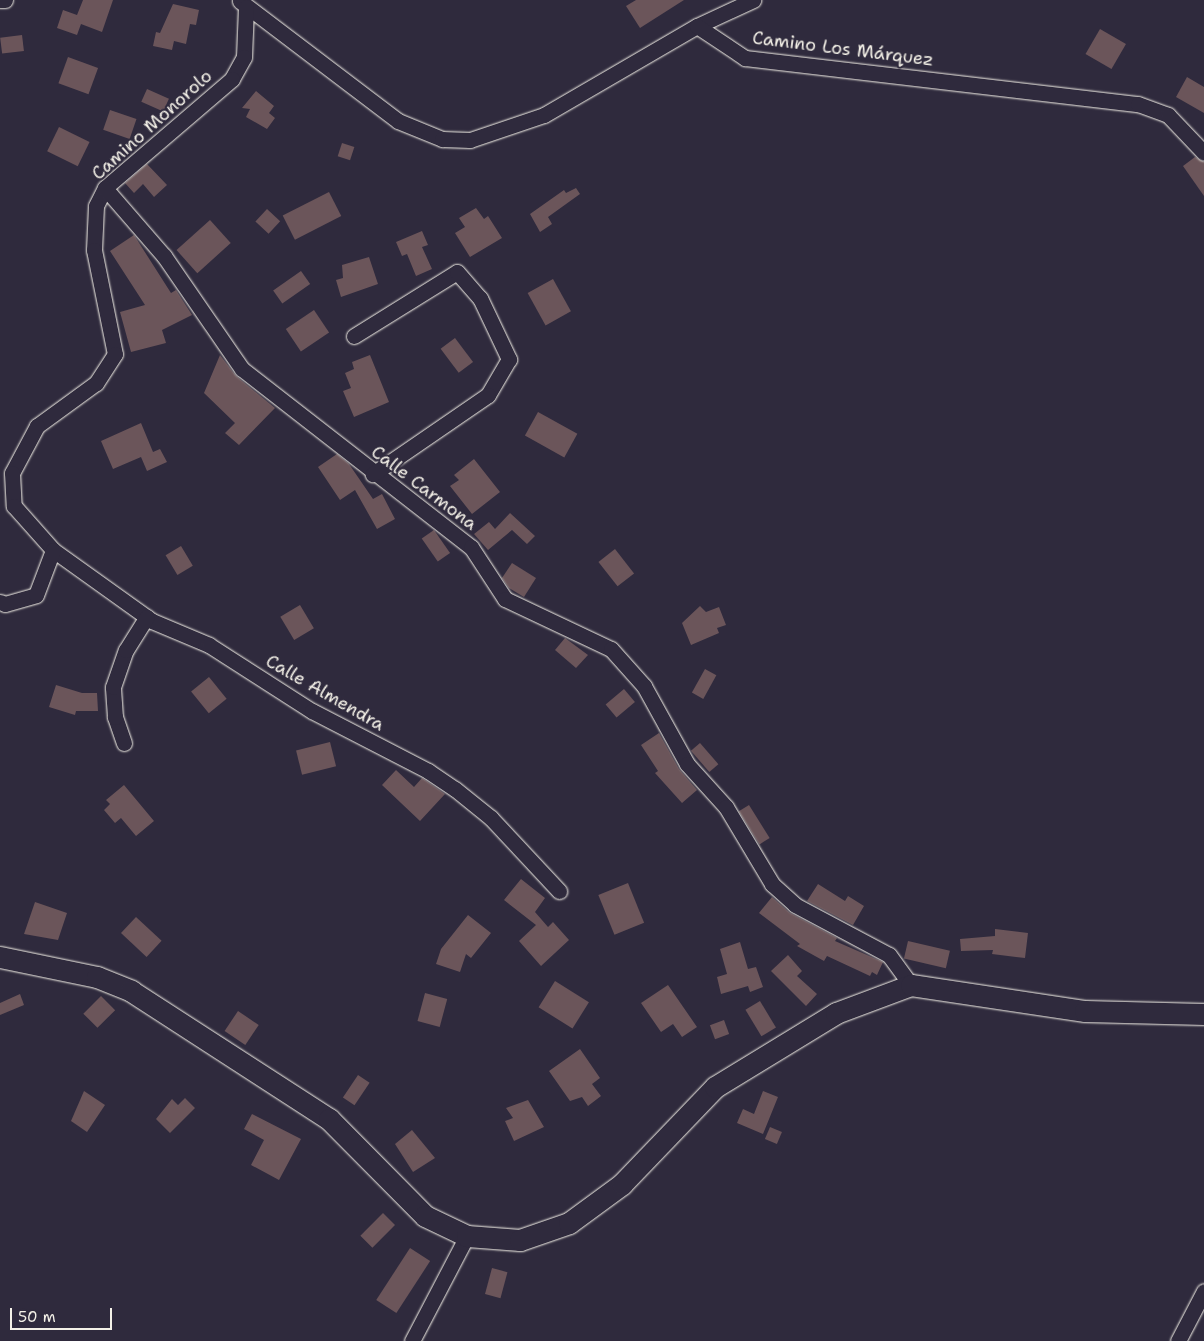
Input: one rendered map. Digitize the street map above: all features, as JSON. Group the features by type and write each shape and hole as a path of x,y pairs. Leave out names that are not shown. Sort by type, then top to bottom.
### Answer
{"street":[{"path":"0,0 5,0"},
{"path":"242,3 398,121 442,139 460,140 515,127 544,115 697,26 753,0"},
{"name":"Camino Monorolo","path":"53,550 14,506 12,473 37,426 96,383 115,354 94,250 96,206 105,188 232,79 244,57 242,3"},
{"name":"Camino Los Márquez","path":"697,26 745,58 1138,104 1168,115 1204,153"},
{"name":"Calle Carmona","path":"105,188 164,256 242,369 373,474 471,547 505,599 611,649 644,686 687,764 726,807 772,884 795,905 889,956 910,985"},
{"path":"354,336 457,272 480,298 509,359 488,395 373,474"},
{"path":"0,602 5,604 36,595 53,550"},
{"name":"Calle Almendra","path":"53,550 147,617 209,645 312,712 428,771 491,818 559,891"},
{"path":"124,743 115,717 113,686 126,650 147,617"},
{"path":"0,957 97,976 131,991 329,1119 425,1216 467,1236 520,1240 569,1223 622,1184 715,1087 836,1013 910,985 1085,1011 1204,1014"},
{"path":"412,1341 467,1236"},
{"path":"1178,1341 1204,1291"}],"building":[{"path":"83,0 113,0 102,32 81,24 77,35 57,28 63,10 77,15"},
{"path":"636,0 684,0 640,28 626,6"},
{"path":"173,4 199,10 196,25 190,24 186,44 174,41 172,50 153,46 156,32 160,33"},
{"path":"1100,29 1126,44 1111,69 1086,54"},
{"path":"22,35 24,51 2,54 0,38"},
{"path":"68,57 98,68 88,94 58,83"},
{"path":"1187,77 1204,87 1204,113 1176,97"},
{"path":"147,89 169,99 163,112 141,102"},
{"path":"256,91 274,106 269,113 275,118 267,129 246,117 250,109 242,108"},
{"path":"110,110 136,119 130,139 103,130"},
{"path":"59,127 90,142 78,166 47,151"},
{"path":"342,143 354,147 350,160 338,156"},
{"path":"1195,157 1204,162 1204,196 1183,166"},
{"path":"147,164 167,185 154,197 143,184 134,193 125,183"},
{"path":"576,188 580,194 548,217 552,224 540,232 530,214 564,190 566,193"},
{"path":"329,192 341,216 295,240 283,216"},
{"path":"476,208 484,219 488,216 502,238 470,257 455,233 465,227 459,218"},
{"path":"267,209 280,221 269,234 255,221"},
{"path":"210,220 231,243 197,273 177,250"},
{"path":"422,231 428,245 422,247 432,269 416,276 407,254 402,256 396,242"},
{"path":"134,235 171,293 176,290 192,315 162,330 166,343 131,352 120,312 145,305 110,251"},
{"path":"369,257 378,284 341,297 336,280 343,278 342,265"},
{"path":"301,271 310,284 282,304 273,291"},
{"path":"553,279 571,311 546,325 528,293"},
{"path":"314,310 329,332 301,351 286,329"},
{"path":"455,338 473,362 459,373 441,349"},
{"path":"220,355 236,376 275,408 239,445 225,433 235,423 204,393"},
{"path":"370,355 389,402 354,417 343,391 351,388 345,373 354,369 352,362"},
{"path":"538,412 577,434 564,457 525,436"},
{"path":"141,423 153,452 160,449 167,462 147,471 141,457 113,469 101,441"},
{"path":"337,454 349,464 373,499 382,494 395,519 377,529 355,490 340,500 318,467"},
{"path":"474,459 500,492 472,514 450,486 459,480 454,475"},
{"path":"510,513 535,536 527,544 512,530 488,550 474,534 489,522 495,529"},
{"path":"434,530 450,553 438,562 422,539"},
{"path":"181,546 193,566 177,575 166,555"},
{"path":"615,549 634,573 618,586 598,562"},
{"path":"512,563 536,578 524,597 509,588 502,578"},
{"path":"300,605 314,628 294,640 280,617"},
{"path":"700,606 706,612 719,607 726,625 717,628 719,633 691,645 682,623"},
{"path":"565,638 588,655 576,668 555,650"},
{"path":"705,669 716,675 703,699 692,693"},
{"path":"209,677 227,699 209,713 191,691"},
{"path":"56,685 82,693 97,693 98,711 76,711 75,715 49,707"},
{"path":"624,689 635,702 617,717 606,704"},
{"path":"659,733 679,769 697,790 682,803 655,773 658,771 641,745"},
{"path":"330,742 336,766 302,775 296,750"},
{"path":"700,743 718,764 709,772 691,751"},
{"path":"396,770 414,787 422,778 445,794 420,821 382,785"},
{"path":"124,785 154,821 136,836 121,818 115,823 104,810 110,804 106,800"},
{"path":"749,805 770,838 759,844 739,811"},
{"path":"521,879 545,898 535,912 548,927 553,922 569,940 541,966 519,941 536,925 504,900"},
{"path":"628,883 644,923 614,935 598,895"},
{"path":"818,884 845,901 848,896 864,906 853,925 807,901"},
{"path":"772,897 790,913 837,938 835,941 883,962 877,975 872,972 870,976 827,956 824,961 797,946 800,944 759,913"},
{"path":"35,902 67,913 58,940 24,934"},
{"path":"468,915 491,933 471,958 466,954 460,972 436,964 441,949"},
{"path":"136,917 162,941 147,957 121,933"},
{"path":"995,929 1028,933 1025,958 992,954 993,950 961,951 960,939 995,936"},
{"path":"908,941 950,951 946,968 904,959"},
{"path":"740,942 748,969 756,967 763,987 750,992 748,986 721,994 717,977 727,974 720,949"},
{"path":"788,955 802,971 797,976 817,994 806,1006 771,971"},
{"path":"555,981 589,1002 572,1028 539,1007"},
{"path":"668,985 697,1027 682,1037 673,1024 661,1032 641,1003"},
{"path":"425,993 447,999 440,1027 417,1021"},
{"path":"20,994 24,1005 0,1015 0,1003"},
{"path":"101,996 115,1010 97,1028 83,1014"},
{"path":"760,1001 776,1028 761,1036 745,1010"},
{"path":"238,1011 259,1025 245,1045 225,1031"},
{"path":"724,1020 729,1034 715,1039 710,1025"},
{"path":"580,1049 600,1078 592,1084 601,1096 588,1106 582,1097 570,1101 549,1071"},
{"path":"358,1075 370,1083 355,1105 343,1097"},
{"path":"84,1091 105,1105 87,1132 71,1121"},
{"path":"763,1091 778,1097 763,1134 737,1123 743,1109 754,1114"},
{"path":"185,1098 195,1108 170,1133 156,1119 172,1099 178,1105"},
{"path":"528,1100 544,1127 514,1141 505,1121 513,1118 506,1108"},
{"path":"252,1114 301,1139 279,1180 251,1165 264,1140 244,1129"},
{"path":"770,1127 782,1132 777,1144 765,1139"},
{"path":"412,1130 435,1158 413,1172 395,1144"},
{"path":"383,1213 395,1225 372,1248 360,1236"},
{"path":"410,1248 430,1261 396,1313 376,1300"},
{"path":"492,1268 507,1272 500,1298 485,1294"}]}
